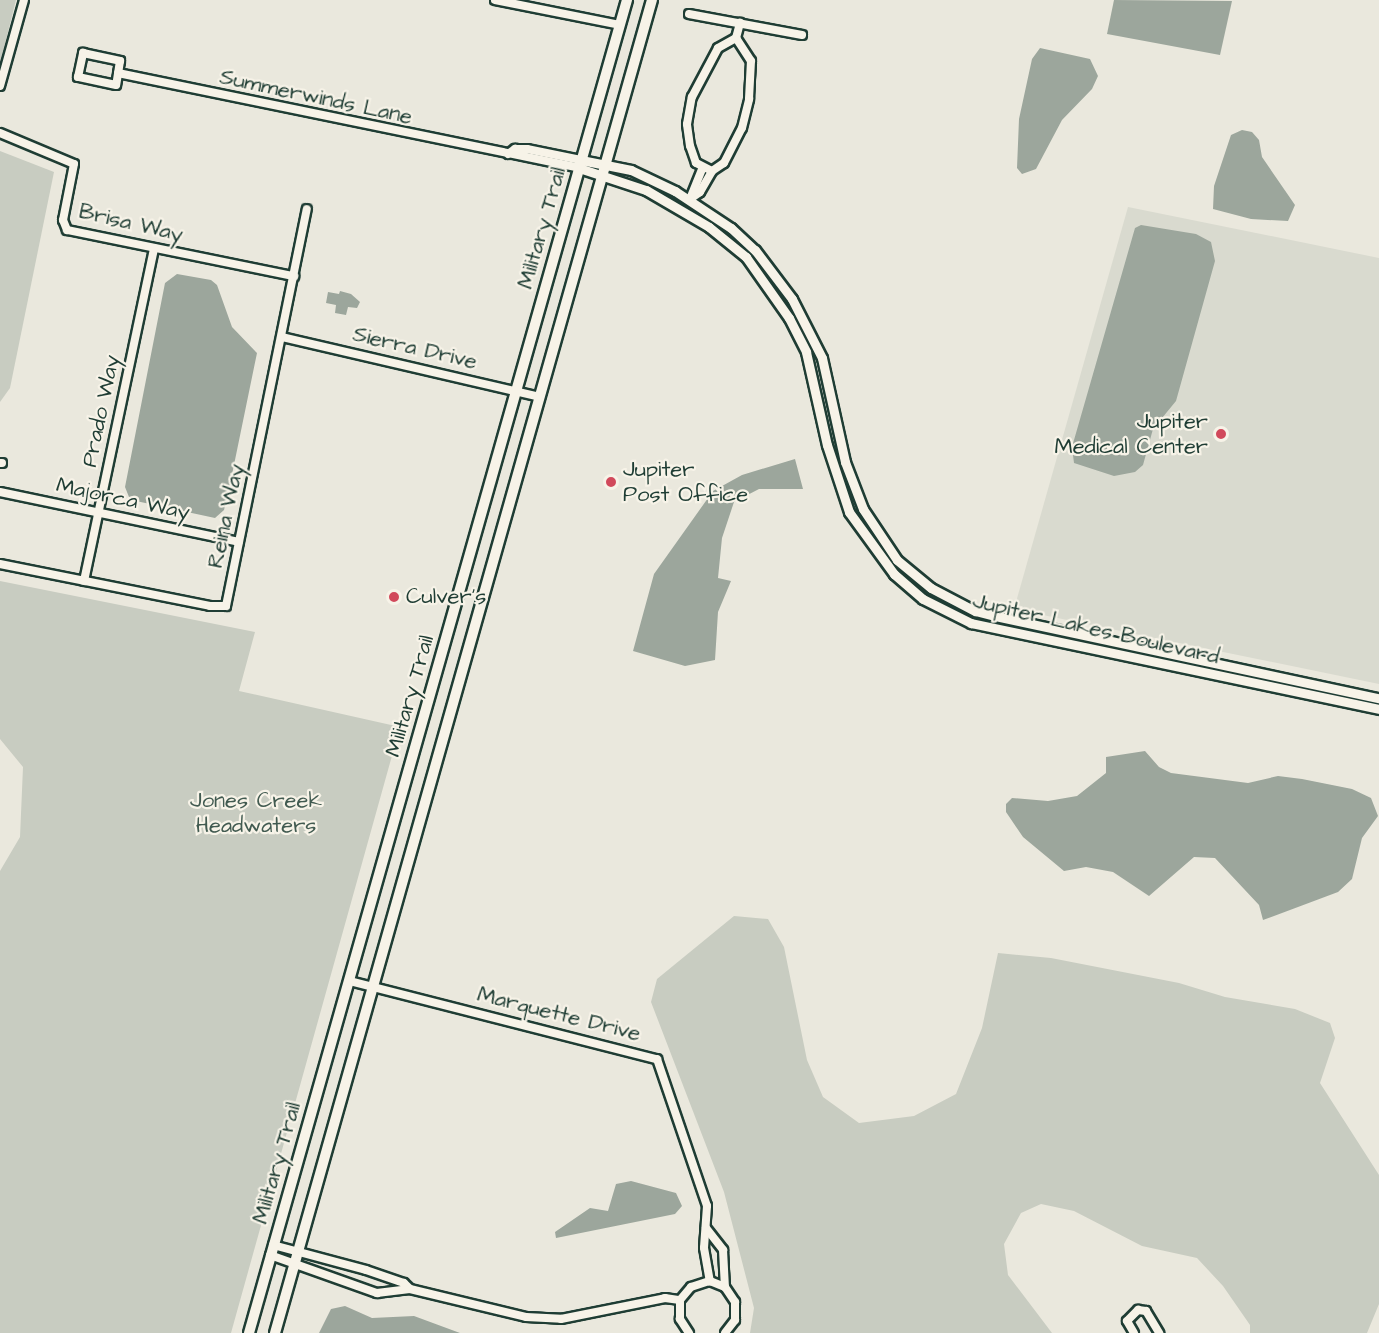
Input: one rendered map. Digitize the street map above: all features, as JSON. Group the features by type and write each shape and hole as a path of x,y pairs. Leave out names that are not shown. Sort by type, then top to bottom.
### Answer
{"main road":[{"name":"Military Trail","path":"249,1333 627,0"},
{"name":"Military Trail","path":"275,1333 652,0"}],"street":[{"path":"0,86 24,0"},
{"path":"495,0 620,26"},
{"path":"689,14 802,35"},
{"path":"690,199 702,169 690,146 687,124 692,97 718,48 736,38 740,23"},
{"path":"690,199 700,192 712,171 724,163 742,128 749,99 751,61 736,38"},
{"path":"83,53 120,61 118,73 116,85 78,77 83,53"},
{"name":"Summerwinds Lane","path":"118,73 508,154 580,164"},
{"name":"Brisa Way","path":"0,133 74,164 63,220 67,230 294,276"},
{"name":"Jupiter Lakes Boulevard","path":"580,164 604,164 631,170 690,199 755,250 792,299 822,358 852,487 897,560 931,588 975,611 995,616 1379,698"},
{"name":"Jupiter Lakes Boulevard","path":"580,164 602,176 646,190 682,210 746,256 789,318 806,352 826,445 849,512 894,574 923,599 971,623 1379,709"},
{"path":"702,169 712,171"},
{"name":"Reina Way","path":"0,564 219,608 226,606 307,209"},
{"name":"Prado Way","path":"84,581 154,248"},
{"name":"Sierra Drive","path":"282,337 540,397"},
{"name":"Majorca Way","path":"0,492 239,542"},
{"name":"Marquette Drive","path":"350,981 657,1059 707,1206 704,1248 710,1281"},
{"path":"706,1228 723,1250 725,1287 737,1311 725,1333"},
{"path":"272,1250 375,1273 410,1288 526,1317 561,1319 664,1298 680,1300"},
{"path":"296,1257 377,1293 410,1288"},
{"path":"689,1333 680,1319 680,1300 691,1287 710,1281 725,1287"},
{"path":"1134,1333 1126,1321 1138,1310 1146,1311 1157,1323 1159,1333"}],"shaded area":[{"path":"1114,0 1232,1 1220,55 1107,34"},
{"path":"1040,48 1090,59 1098,76 1092,89 1062,120 1036,169 1022,174 1017,168 1019,119 1032,59"},
{"path":"1242,130 1252,132 1259,140 1262,157 1295,205 1288,221 1251,219 1213,209 1214,186 1231,135"},
{"name":"Jupiter Medical Center","path":"1128,207 1379,258 1379,684 1014,609"},
{"path":"1141,225 1196,234 1211,242 1215,261 1176,401 1153,429 1143,465 1135,472 1114,476 1074,463 1072,447 1135,228"},
{"path":"177,274 211,280 217,285 232,327 257,353 224,510 215,518 136,501 129,497 125,487 165,283"},
{"path":"340,291 351,294 360,302 357,308 348,307 346,315 335,313 336,305 326,303 328,292 339,294"},
{"path":"795,459 803,489 759,489 734,502 722,538 718,578 731,581 718,612 715,660 685,666 633,651 654,574 713,491 742,475"},
{"path":"1145,751 1159,767 1171,773 1248,783 1278,776 1302,779 1352,789 1371,798 1378,816 1362,838 1352,879 1338,892 1263,920 1259,905 1215,858 1194,857 1149,896 1113,872 1086,867 1064,871 1023,837 1006,812 1006,804 1012,798 1048,801 1077,796 1106,773 1106,757"},
{"path":"631,1181 676,1193 682,1206 675,1214 556,1238 555,1232 590,1208 608,1211 616,1184"},
{"path":"345,1306 372,1318 414,1316 460,1333 319,1333 331,1309"}],"green space":[{"path":"0,0 16,0 0,64"},
{"path":"0,151 54,172 10,388 0,402"},
{"name":"Jones Creek Headwaters","path":"0,581 255,632 239,691 400,727 231,1333 0,1333 0,871 20,837 23,767 0,739"},
{"path":"734,916 768,919 784,947 807,1060 823,1097 859,1123 914,1116 956,1094 982,1028 998,953 1051,958 1179,983 1225,997 1295,1009 1330,1023 1335,1038 1320,1083 1379,1175 1379,1304 1367,1333 1250,1333 1250,1325 1223,1286 1197,1258 1142,1246 1074,1211 1041,1204 1021,1213 1004,1244 1008,1275 1052,1333 750,1333 754,1308 724,1192 651,1002 657,979"}],"place":[{"name":"Jupiter Medical Center","path":"1221,434"},
{"name":"Jupiter Post Office","path":"611,482"},
{"name":"Culver's","path":"394,597"}]}
